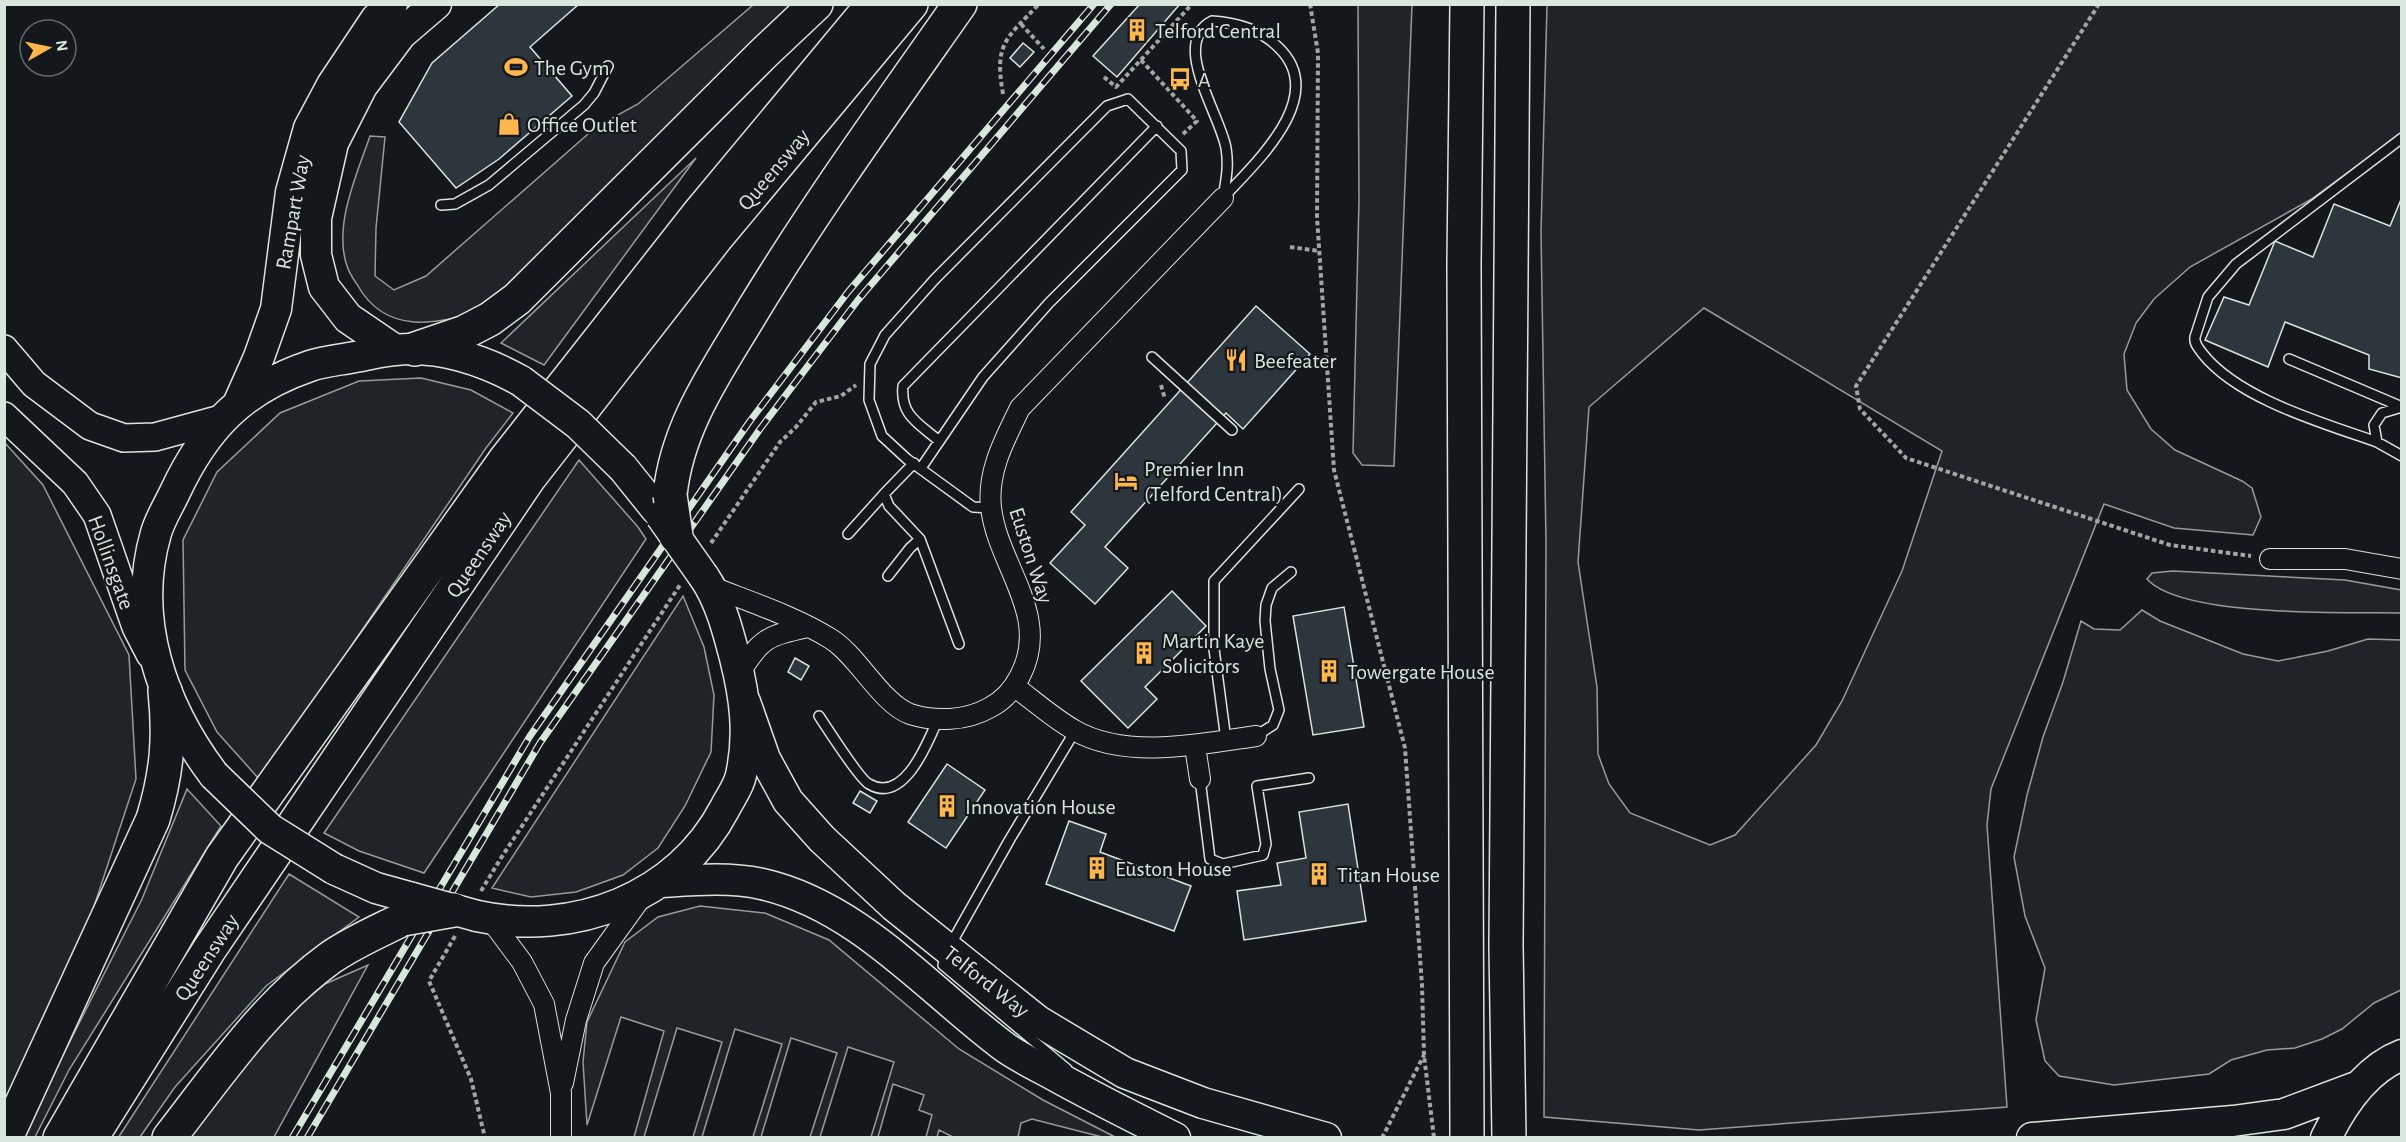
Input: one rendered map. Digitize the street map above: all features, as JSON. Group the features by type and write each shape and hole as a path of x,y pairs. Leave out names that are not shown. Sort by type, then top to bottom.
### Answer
{"highway":[{"path":"405,350 465,332 490,319 517,299 754,62 816,4"},
{"name":"Queensway","path":"60,1137 222,857 498,470 700,212 873,4"},
{"name":"Queensway","path":"91,1137 209,950 530,478 716,238 911,4"},
{"path":"676,536 663,502 686,428 706,387 800,233 960,4"},
{"path":"1467,4 1464,288 1467,1137"},
{"path":"1509,1137 1506,946 1513,4"},
{"path":"6,1137 153,819 168,754 168,723 161,679"},
{"path":"169,1137 268,1012 330,958 408,909 471,915"}],"main road":[{"name":"Rampart Way","path":"392,4 376,20 332,85 309,128 291,192 276,309 259,357 230,411 182,477 156,532 146,578 147,616 161,679 185,734 214,775 270,829 334,869 376,888 408,909"},
{"name":"Rampart Way","path":"405,350 348,318 324,287 315,255 316,218 333,143 362,86 401,34 436,4"},
{"path":"230,411 278,379 312,365 405,350 460,356 498,368 521,381 578,424 623,468 663,502"},
{"path":"471,915 524,922 560,921 599,911 653,888 705,840 716,825 741,777 746,739 742,688 728,632 701,573 676,536"},
{"name":"Telford Way","path":"742,688 765,759 788,801 822,839 894,906 947,951 1038,1021 1125,1073 1203,1103 1326,1137"},
{"name":"Telford Way","path":"653,888 725,879 761,884 796,894 827,908 904,964 1007,1048 1095,1099 1175,1137"},
{"path":"2326,1137 2339,1111 2359,1086 2394,1058 2402,1055"},
{"path":"2032,1137 2233,1121 2284,1114 2359,1086"}],"street":[{"name":"Euston Way","path":"701,573 833,640 855,661 884,695 908,713 939,719 974,716 999,703 1014,686 1028,661 1030,631 1015,575 997,532 991,508 991,481 999,454 1020,408 1222,198"},
{"path":"4,349 34,384 90,426 124,438 155,437 230,411"},
{"name":"Hollinsgate","path":"4,416 75,483 97,515 136,627 161,679"},
{"path":"2270,559 2345,559 2401,565"},
{"path":"742,688 754,650 766,640 779,634 808,627"},
{"path":"1014,686 1075,731 1106,742 1165,748 1195,746 1256,736"},
{"path":"1195,746 1200,779"},
{"path":"561,1093 576,1020 594,963 653,888"},
{"path":"471,915 522,962 544,1005 561,1093 561,1137"}],"lane":[{"path":"1212,21 1238,23 1268,37 1287,55 1296,80 1292,108 1281,131 1266,152 1222,198 1228,169 1226,145 1196,66 1197,36 1202,26 1212,21"},
{"path":"441,205 455,204 489,185 584,105 594,93 608,66"},
{"path":"848,534 884,494 917,466 983,377 1050,303 1182,170 1181,151 1128,99 1107,106 935,279 885,335 870,364 869,400 882,436 917,466 974,507 991,508"},
{"path":"938,440 909,415 902,400 903,386 1157,126"},
{"path":"2402,138 2236,264 2208,297 2194,337 2194,342 2211,364 2241,386 2305,416 2377,442 2402,456"},
{"path":"1152,357 1232,430"},
{"path":"2289,359 2402,407"},
{"path":"2377,442 2373,425 2382,413 2402,407"},
{"path":"1226,740 1214,649 1214,581 1299,489"},
{"path":"884,494 889,506 920,539 959,644"},
{"path":"888,576 920,539"},
{"path":"1256,736 1273,725 1279,710 1270,669 1265,621 1266,605 1272,588 1291,572"},
{"path":"819,716 867,784 882,788 895,785 917,765 939,719"},
{"path":"1075,731 1010,838 947,951 943,965 1059,1060 1095,1099"},
{"path":"1200,779 1210,859 1222,864 1263,855 1266,844 1257,786 1309,778"}],"path":[{"path":"1003,94 999,67 1003,44 1039,4"},
{"path":"1104,77 1116,87 1192,4"},
{"path":"1310,4 1318,53 1317,217 1334,470 1405,748 1422,986 1424,1055 1434,1137"},
{"path":"2099,4 1856,386 1860,409 1906,458 2170,544 2270,559"},
{"path":"1021,24 1044,49"},
{"path":"1141,60 1197,121"},
{"path":"1290,247 1319,251"},
{"path":"485,1137 471,1079 429,981 471,915 514,838 701,573 780,442 796,427 816,402 841,396 857,383"},
{"path":"1382,1137 1424,1055"}],"shaded area":[{"path":"753,5 790,5 478,315 429,322 405,321 388,315 368,300 347,266 343,250 343,234 348,200 370,136 385,137 376,228 375,276 394,290 426,276 596,127 638,104"},
{"path":"1358,5 1412,5 1394,466 1362,465 1353,453 1359,200"},
{"path":"1547,5 2401,5 2401,134 2310,200 2190,267 2154,299 2136,323 2124,354 2127,390 2151,429 2175,450 2242,481 2252,488 2261,517 2253,535 2174,528 2104,504 1991,789 1987,825 2007,1107 1699,1130 1544,1117 1546,542 1541,232","holes":["1704,308 1942,451 1902,571 1842,701 1816,745 1735,835 1710,845 1630,813 1609,784 1598,754 1597,687 1578,562 1589,407"]},
{"path":"696,158 544,365 501,343"},
{"path":"421,378 471,390 513,413 486,448 260,780 217,732 185,670 183,540 217,472 280,413 359,381"},
{"path":"5,443 43,485 129,655 136,779 78,955 5,1106"},
{"path":"579,460 646,539 424,873 359,851 324,833"},
{"path":"2173,571 2345,580 2401,590 2401,613 2307,612 2229,607 2194,601 2166,592 2147,579 2152,573"},
{"path":"683,596 704,647 714,695 711,752 685,806 658,848 623,875 576,892 531,897 492,888"},
{"path":"2142,610 2160,621 2243,654 2278,661 2328,651 2368,639 2401,640 2401,990 2374,1003 2342,1029 2295,1048 2267,1050 2231,1060 2209,1074 2114,1085 2059,1076 2045,1061 2036,1020 2045,968 2025,916 2014,857 2027,795 2043,737 2063,682 2081,621 2094,629 2120,630"},
{"path":"187,789 221,826 69,1070 35,1137 21,1138 142,899"},
{"path":"289,874 359,917 266,986 175,1087 140,1137 118,1138"},
{"path":"700,906 765,913 829,940 959,1049 1043,1100 1115,1137 1102,1137 1032,1119 1021,1123 1018,1137 953,1137 939,1130 937,1137 926,1137 932,1115 919,1110 924,1095 893,1084 878,1137 871,1137 894,1062 848,1047 820,1137 810,1137 837,1053 791,1038 761,1137 753,1137 782,1044 735,1029 702,1137 693,1137 722,1042 677,1028 644,1137 634,1137 664,1031 621,1017 587,1125 583,1062 587,1022 625,942 658,917"},
{"path":"368,965 274,1137 185,1138 265,1034 325,984"}],"building":[{"path":"500,4 579,4 530,47 572,96 499,159 456,188 399,122 432,63"},
{"name":"Telford Central","path":"1140,4 1180,4 1117,77 1093,56"},
{"path":"1023,43 1034,52 1020,67 1010,58"},
{"path":"2402,197 2402,378 2369,369 2369,355 2285,322 2268,367 2205,340 2224,297 2249,305 2275,241 2313,257 2334,204 2390,226"},
{"path":"1256,306 1310,354 1243,429 1226,413 1105,547 1128,568 1095,604 1050,563 1085,525 1071,512"},
{"name":"Martin Kaye Solicitors","path":"1172,591 1206,626 1145,687 1157,699 1128,728 1081,681"},
{"name":"Towergate House","path":"1344,607 1364,727 1313,735 1293,616"},
{"path":"795,658 809,666 801,680 788,672"},
{"name":"Innovation House","path":"947,764 985,790 946,848 908,822"},
{"path":"860,791 877,801 870,813 853,803"},
{"name":"Titan House","path":"1348,804 1366,921 1244,940 1237,891 1281,885 1277,863 1306,858 1299,812"},
{"name":"Euston House","path":"1069,821 1106,834 1100,852 1191,886 1174,931 1046,884"}],"railway":[{"path":"292,1138 530,736 750,421 848,292 1094,4"},
{"path":"307,1138 540,743 760,429 858,300 1111,4"}],"place":[{"name":"Telford Central","path":"1137,30"},
{"name":"The Gym","path":"516,67"},
{"name":"A","path":"1180,79"},
{"name":"Office Outlet","path":"509,124"},
{"name":"Beefeater","path":"1236,360"},
{"name":"Premier Inn (Telford Central)","path":"1126,481"},
{"name":"Martin Kaye Solicitors","path":"1144,653"},
{"name":"Towergate House","path":"1329,671"},
{"name":"Innovation House","path":"947,806"},
{"name":"Euston House","path":"1097,868"},
{"name":"Titan House","path":"1319,874"}]}
